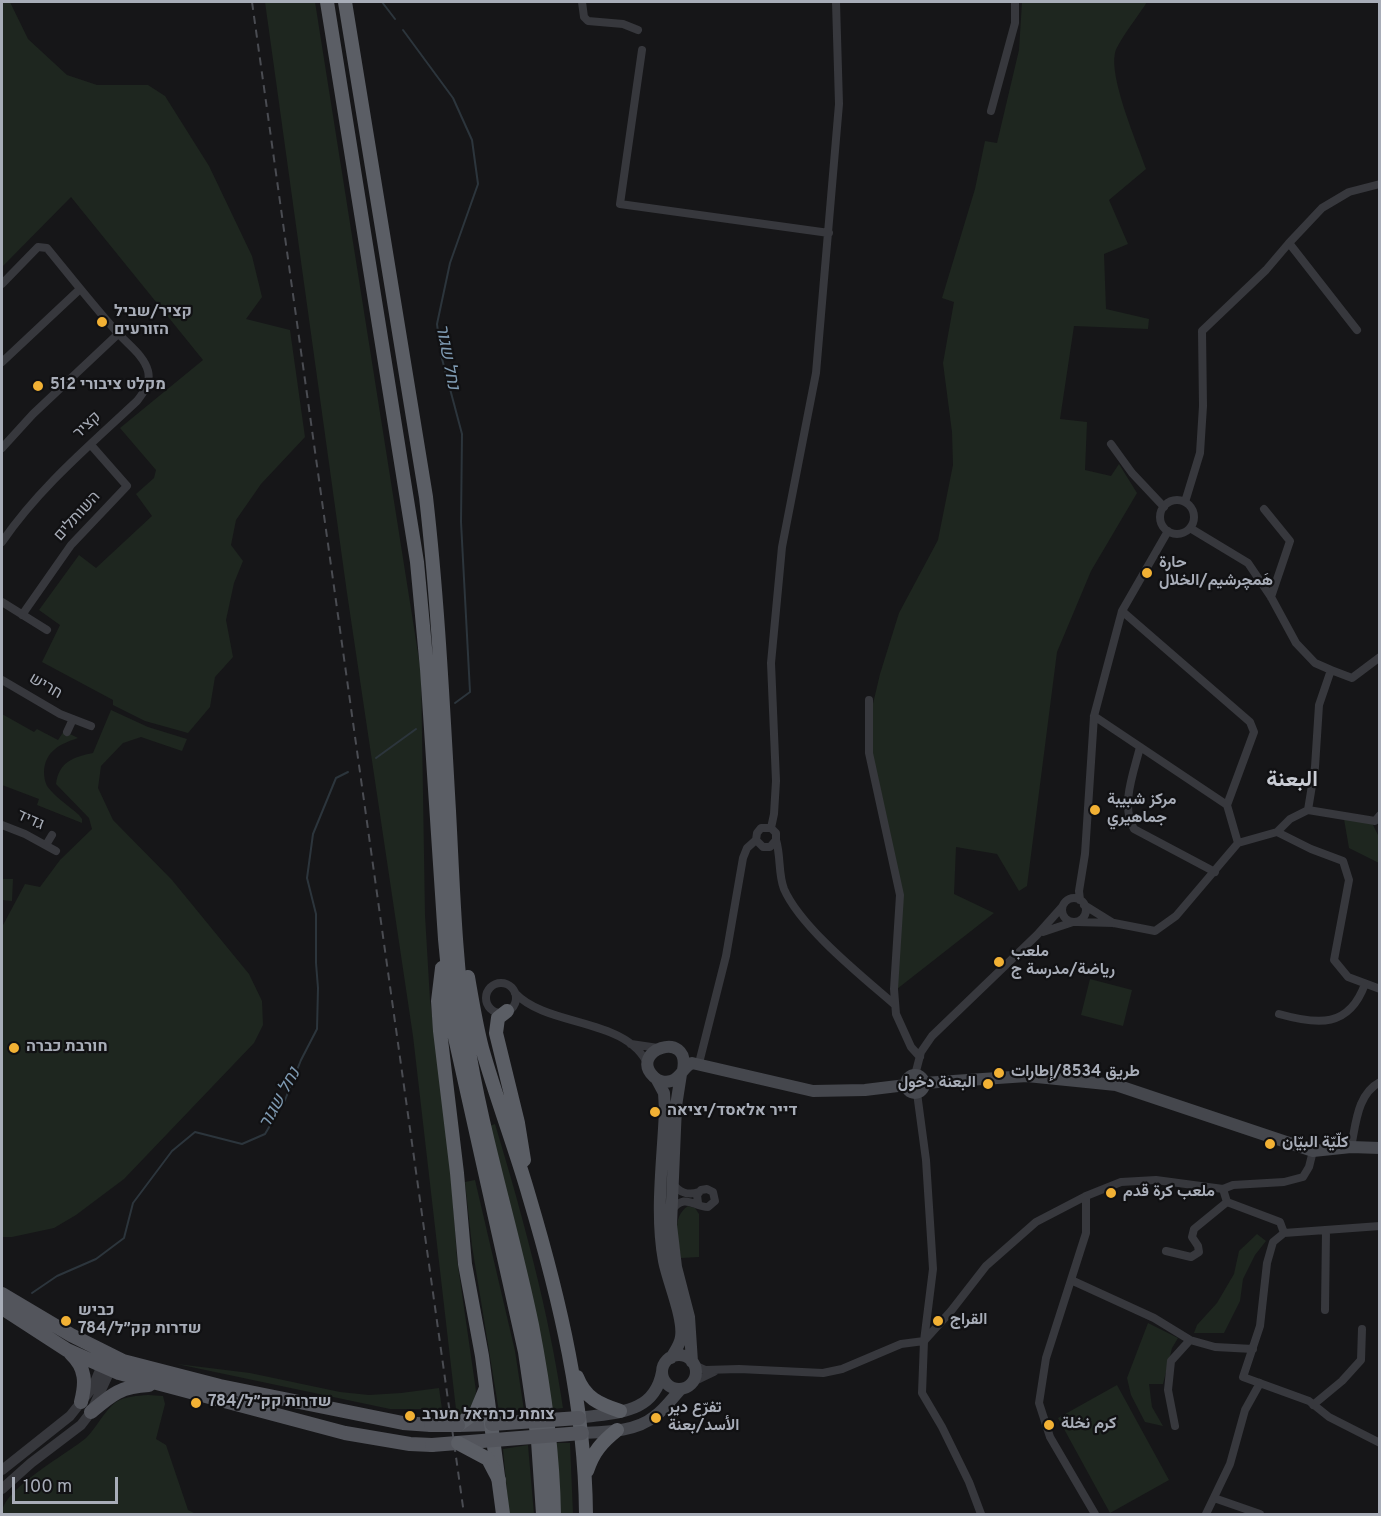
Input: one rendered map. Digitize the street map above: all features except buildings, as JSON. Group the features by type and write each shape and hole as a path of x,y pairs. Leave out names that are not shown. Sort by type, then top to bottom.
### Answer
{"highway":[{"path":"327,2 417,562 435,765 445,939 454,1034 529,1374 538,1442 543,1515"},
{"path":"345,2 427,508 434,571 454,909 463,1012 472,1069 539,1364 551,1457 554,1515"},
{"path":"454,909 482,1048 529,1194 554,1286 582,1433 586,1514"},
{"path":"445,939 438,1001 440,1031 465,1264 482,1356 503,1515"},
{"path":"509,1010 498,1018 496,1033 522,1141 529,1194"},
{"path":"568,1351 579,1383 585,1393 599,1404 620,1411"},
{"path":"458,1425 476,1412 486,1386"},
{"path":"585,1479 593,1454 602,1442 617,1430"},
{"path":"458,1443 488,1459 499,1480"}],"main road":[{"path":"671,1358 681,1339 681,1328 662,1246 660,1214 664,1093 651,1074 648,1065 650,1056 658,1048 669,1047 700,1060 813,1091 906,1085 909,1077 919,1084 1027,1076 1116,1085 1313,1151 1351,1147 1380,1148"},
{"path":"2,1294 71,1335 109,1362 157,1384 345,1433 400,1443 432,1445 617,1430 645,1423 686,1386 695,1373 689,1317 674,1256 671,1212 675,1114 683,1061 679,1052"},
{"path":"657,1080 670,1082 688,1064 700,1060"},
{"path":"2,1308 67,1350 80,1364 84,1375 86,1407 122,1388 157,1384"},
{"path":"67,1350 109,1362 220,1386 403,1423 431,1425 492,1424 579,1418 620,1411 641,1406 652,1397 659,1384 665,1362 671,1358 684,1356 693,1364"},
{"path":"662,1372 668,1385 686,1386"}],"street":[{"path":"582,2 584,17 588,21 623,24 638,30"},
{"path":"771,828 776,781 771,663 782,547 816,374 839,104 837,2"},
{"path":"991,111 1015,23 1015,2"},
{"path":"642,50 620,204 829,233"},
{"path":"1185,502 1200,453 1203,406 1202,331 1266,270 1322,208 1349,192 1380,184"},
{"path":"1288,243 1357,330"},
{"name":"קציר","path":"2,284 38,247 47,248 118,334 141,358 148,371 149,380 137,401 46,486 18,518 2,542"},
{"path":"2,362 80,289"},
{"path":"2,448 33,414 118,334"},
{"path":"1111,444 1132,473 1164,507"},
{"name":"השותלים","path":"22,615 71,545 127,486 91,445"},
{"path":"1173,501 1185,502 1189,505 1194,519 1190,528 1182,533 1168,531 1160,517 1164,507 1173,501"},
{"path":"1264,509 1290,541 1271,597"},
{"path":"1190,528 1248,563 1271,597 1296,643 1315,663 1352,678 1380,657"},
{"path":"1075,922 1085,915 1079,891 1085,854 1094,716 1122,611 1168,531"},
{"path":"2,602 47,630"},
{"path":"1122,611 1250,722 1254,732 1227,806 1238,843"},
{"path":"1308,810 1315,767 1318,705 1331,670"},
{"name":"חריש","path":"2,680 60,714 91,726"},
{"path":"869,700 867,729 869,753 900,894 894,989 896,1014 911,1047 920,1057"},
{"path":"1094,716 1227,806"},
{"name":"חריש","path":"67,732 73,719"},
{"path":"1140,747 1128,808 1129,819 1134,829 1215,872"},
{"path":"1037,935 1054,927 1075,922 1113,923 1155,931 1176,916 1238,843 1277,832 1290,819 1308,810 1375,820 1380,815"},
{"name":"גדיד","path":"2,825 25,834 56,851"},
{"path":"700,1060 726,956 743,858 747,848 756,840 761,828 771,828 776,833 783,887 797,910 849,965 896,1005"},
{"path":"1277,832 1311,849 1343,861 1349,880 1334,960 1348,977 1380,989"},
{"name":"גדיד","path":"46,845 52,835"},
{"path":"756,840 760,845 766,847 772,845 776,840"},
{"path":"981,1515 969,1482 942,1427 922,1393 924,1341 933,1269 919,1084 920,1057 932,1036 1037,935 1064,904 1076,881 1085,854"},
{"path":"1064,904 1074,898 1113,923"},
{"path":"1064,904 1064,917 1075,922"},
{"path":"542,1009 502,1012 492,1009 487,1001 488,992 494,985 503,983 511,987 522,999 542,1009 619,1037 643,1056 648,1065"},
{"path":"1279,1014 1319,1022 1333,1019 1348,1012 1356,1004 1365,984"},
{"path":"509,1010 516,1000 515,993"},
{"path":"630,1044 658,1048"},
{"path":"1351,1147 1359,1106 1374,1085 1380,1082"},
{"path":"693,1364 705,1370 740,1369 814,1374 833,1372 900,1344 924,1341 986,1266 1036,1222 1086,1196 1121,1182 1167,1181 1223,1189 1233,1185 1284,1182 1303,1177 1310,1167 1313,1151"},
{"path":"672,1183 677,1190 691,1194 707,1189 713,1192 715,1198 713,1204 703,1207 698,1203 696,1198 699,1192"},
{"path":"1223,1189 1227,1202"},
{"path":"1086,1196 1086,1233 1046,1358 1039,1403 1050,1437 1095,1515"},
{"path":"671,1212 675,1206 683,1202 698,1203"},
{"path":"1227,1202 1280,1222 1284,1233"},
{"path":"1166,1251 1191,1257 1199,1252 1192,1237 1194,1229 1227,1202"},
{"path":"1380,1226 1284,1233 1273,1242 1267,1263 1260,1326 1243,1377 1309,1401 1329,1417 1380,1443"},
{"path":"1325,1310 1326,1230"},
{"path":"1071,1280 1154,1318 1190,1340 1215,1347 1253,1349"},
{"path":"1313,1405 1342,1381 1361,1360 1362,1329"},
{"path":"1175,1426 1168,1390 1171,1361 1190,1340"},
{"path":"2,1489 31,1463 81,1425 93,1387 109,1362"},
{"path":"686,1386 703,1376 720,1370"},
{"path":"1206,1515 1230,1464 1245,1410 1260,1383"},
{"path":"2,1470 70,1416 86,1407"},
{"path":"1214,1498 1260,1515"}],"shaded area":[{"path":"2,2 10,2 28,39 67,75 97,85 148,85 165,96 209,166 252,256 262,297 246,319 290,330 305,437 261,484 236,520 231,545 243,561 234,583 226,620 233,657 215,677 210,707 188,733 145,721 113,705 113,700 42,662 60,625 39,610 79,555 96,568 152,516 136,494 154,478 156,470 120,428 203,360 71,197 2,267"},
{"path":"265,2 315,2 421,672 425,915 430,1000 449,1144 457,1259 476,1391 470,1407 457,1418 413,1036 347,593"},
{"path":"1022,2 1147,2 1117,48 1114,64 1125,111 1146,169 1109,200 1128,244 1104,254 1106,309 1149,319 1148,329 1074,326 1060,419 1087,422 1085,470 1111,476 1119,464 1137,493 1091,571 1057,652 1027,886 1019,891 997,854 956,847 954,894 994,913 897,989 898,886 871,751 872,708 899,613 938,540 953,465 952,432 943,363 954,302 942,298 975,189 985,141 997,143 1019,50"},
{"path":"111,710 148,727 187,739 182,751 141,737 123,743 101,766 98,788 113,820 172,880 249,974 262,1001 263,1025 254,1043 124,1179 76,1215 54,1228 2,1237 2,927 25,884 40,887 60,860 92,829 89,818 56,784 60,770 68,762 79,756 93,753"},
{"path":"2,714 34,732 37,729 58,740 64,731 78,738 65,743 50,754 44,774 47,786 79,815 82,823 37,805 39,799 2,785"},
{"path":"1344,819 1372,823 1379,837 1379,863 1349,848"},
{"path":"2,879 13,879 12,901 2,900"},
{"path":"1090,979 1132,990 1123,1026 1081,1015"},
{"path":"495,1124 534,1265 563,1408 552,1409 487,1127"},
{"path":"475,1180 515,1351 524,1410 499,1412 472,1246 465,1182"},
{"path":"688,1206 695,1208 699,1214 699,1257 681,1258 677,1223 682,1211"},
{"path":"1257,1234 1266,1241 1255,1255 1243,1279 1240,1301 1224,1333 1194,1333 1197,1325 1217,1303 1234,1274 1239,1251"},
{"path":"1148,1323 1178,1338 1172,1348 1163,1384 1149,1384 1152,1407 1163,1426 1145,1422 1131,1395 1127,1378"},
{"path":"177,1364 250,1373 340,1392 369,1395 439,1388 442,1409 390,1409"},
{"path":"1117,1385 1169,1480 1110,1513 1058,1418"},
{"path":"163,1396 165,1404 156,1439 166,1445 188,1510 196,1514 2,1514 12,1494 36,1473 86,1438 116,1402 128,1397"},
{"path":"554,1443 570,1443 573,1514 559,1514"},
{"path":"528,1445 534,1514 509,1514 503,1449"}],"waterway":[{"name":"נחל שגור","path":"382,2 395,19"},
{"name":"נחל שגור","path":"403,30 453,98 472,140 478,184 450,263 437,324 441,355 462,434 461,522 470,692 455,703"},
{"name":"נחל שגור","path":"376,758 416,729"},
{"name":"נחל שגור","path":"32,1293 57,1276 96,1259 124,1238 133,1203 172,1151 195,1132 242,1144 265,1134 285,1100 301,1060 317,1029 316,914 307,878 313,834 336,778 348,772"}],"railway":[{"path":"252,2 464,1514"}],"place":[{"name":"קציר/שביל הזורעים","path":"102,322"},
{"name":"מקלט ציבורי 512","path":"38,386"},
{"name":"حارة هَمچرشيم/الخلال","path":"1147,573"},
{"name":"مركز شبيبة جماهيري","path":"1095,810"},
{"name":"ملعب رياضة/مدرسة ج","path":"999,962"},
{"name":"חורבת כברה","path":"14,1048"},
{"name":"طريق 8534/إطارات","path":"999,1073"},
{"name":"البعنة دخول","path":"988,1084"},
{"name":"דייר אלאסד/יציאה","path":"655,1112"},
{"name":"كلّيّة البيّان","path":"1270,1144"},
{"name":"ملعب كرة قدم","path":"1111,1193"},
{"name":"כביש 784/שדרות קק״ל","path":"66,1321"},
{"name":"القراج","path":"938,1321"},
{"name":"784/שדרות קק״ל","path":"196,1403"},
{"name":"צומת כרמיאל מערב","path":"410,1416"},
{"name":"تفرّع دير الأسد/بعنة","path":"656,1418"},
{"name":"كرم نخلة","path":"1049,1425"}],"district":[{"name":"البعنة","path":"1292,782"}]}
